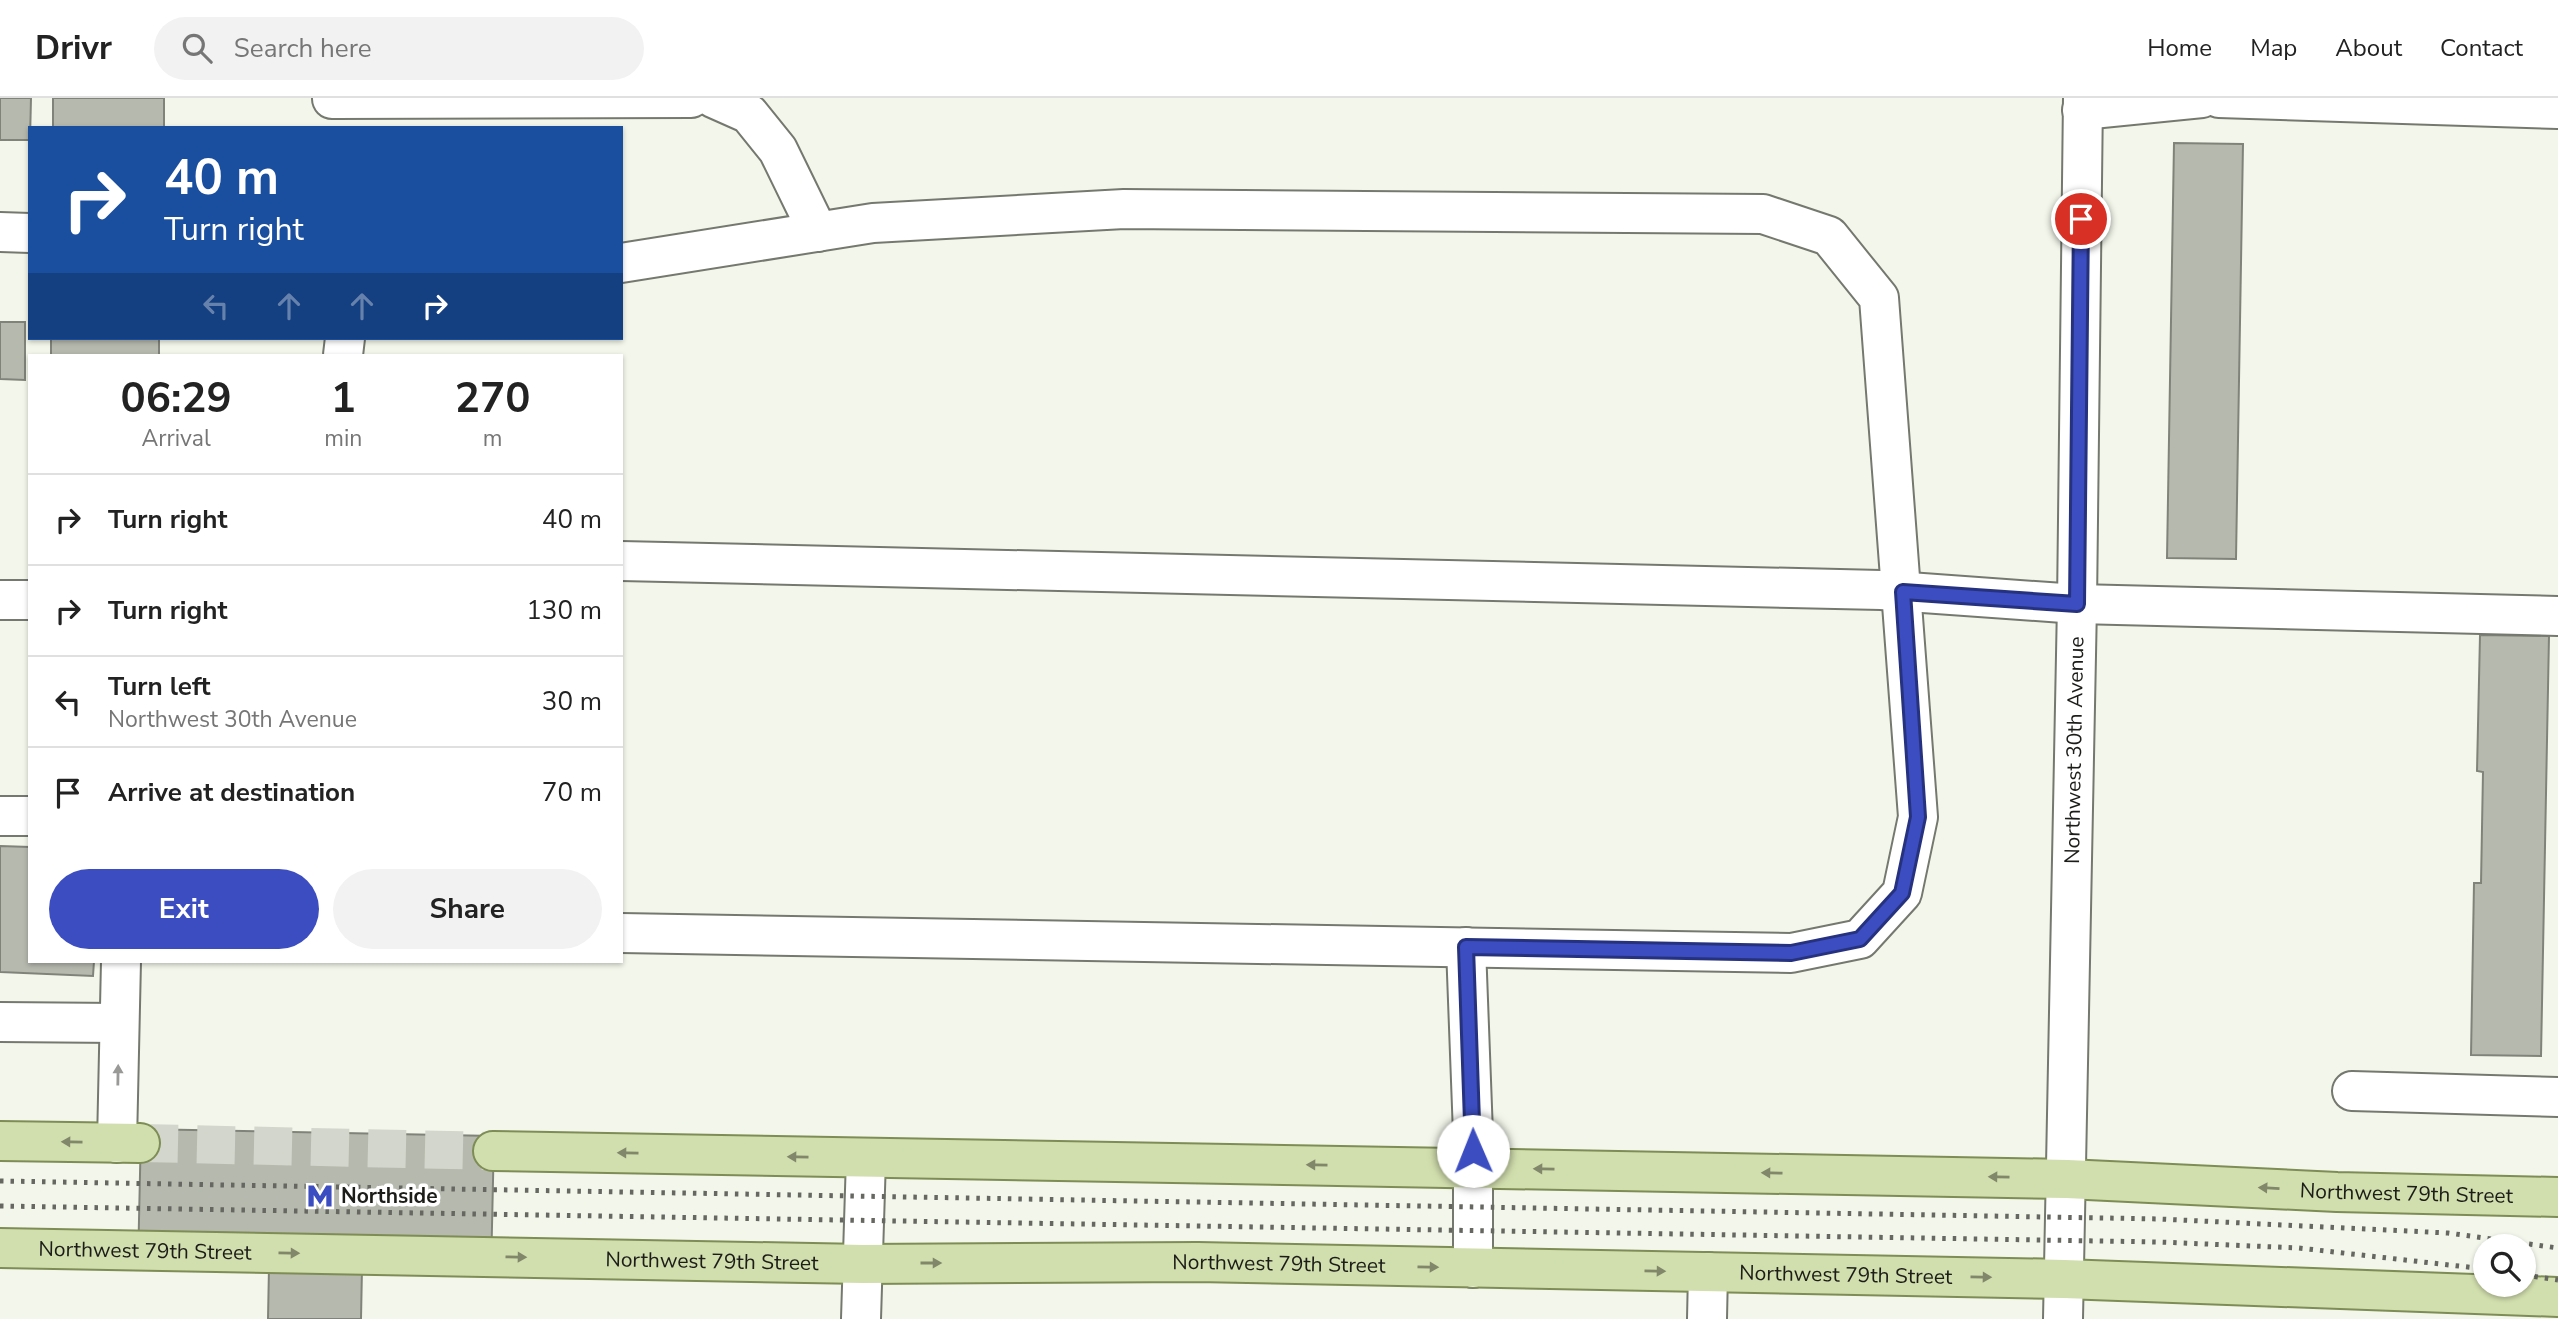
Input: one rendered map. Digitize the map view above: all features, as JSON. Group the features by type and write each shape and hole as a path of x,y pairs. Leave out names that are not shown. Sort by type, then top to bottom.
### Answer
{"main road":[{"path":"0,1141 129,1143"},
{"name":"Northwest 79th Street","path":"493,1151 2067,1179 2337,1192 2558,1197"},
{"name":"Northwest 79th Street","path":"0,1248 863,1264 1198,1262 2064,1279 2558,1297"}],"street":[{"path":"332,99 691,98"},
{"path":"713,98 749,114 778,150 818,232"},
{"path":"2082,104 2202,98"},
{"path":"2219,98 2558,109"},
{"name":"Northwest 30th Avenue","path":"2063,1319 2077,604 2082,104"},
{"path":"623,263 873,223 1124,209 1763,214 1829,236 1879,298 1918,817 1902,893 1860,939 1791,953 623,933"},
{"path":"0,232 28,233"},
{"path":"623,561 1903,592 2077,604 2558,616"},
{"path":"0,600 28,600"},
{"path":"0,816 28,816"},
{"path":"1466,947 1473,1167 1473,1268"},
{"path":"121,963 119,1023 129,1143"},
{"path":"0,1021 119,1023"},
{"path":"2352,1091 2558,1097"},
{"path":"861,1319 866,1158"},
{"path":"1707,1319 1708,1272"}],"building":[{"path":"0,98 31,98 28,140 0,140"},
{"path":"53,98 164,98 164,126 53,126"},
{"path":"2174,143 2243,144 2236,559 2167,558"},
{"path":"0,322 25,322 25,380 0,379"},
{"path":"51,340 159,340 159,354 51,354"},
{"path":"2480,635 2549,636 2541,1056 2471,1055 2474,883 2481,883 2483,772 2477,771"},
{"path":"0,846 28,847 28,963 94,963 93,976 0,972"},
{"path":"141,1129 494,1136 491,1271 362,1268 361,1319 268,1319 269,1267 138,1265"}],"tunnel":[{"path":"140,1143 493,1151"}],"railway":[{"path":"0,1181 2160,1219 2448,1233 2558,1248"},
{"path":"0,1206 2159,1242 2299,1248 2473,1268"},
{"path":"2536,1277 2558,1280"}],"place":[{"name":"Northside","path":"320,1196"}],"route":[{"path":"1473,1151 1466,947 1791,953 1860,939 1902,893 1918,817 1903,592 2077,604 2081,219"}]}
